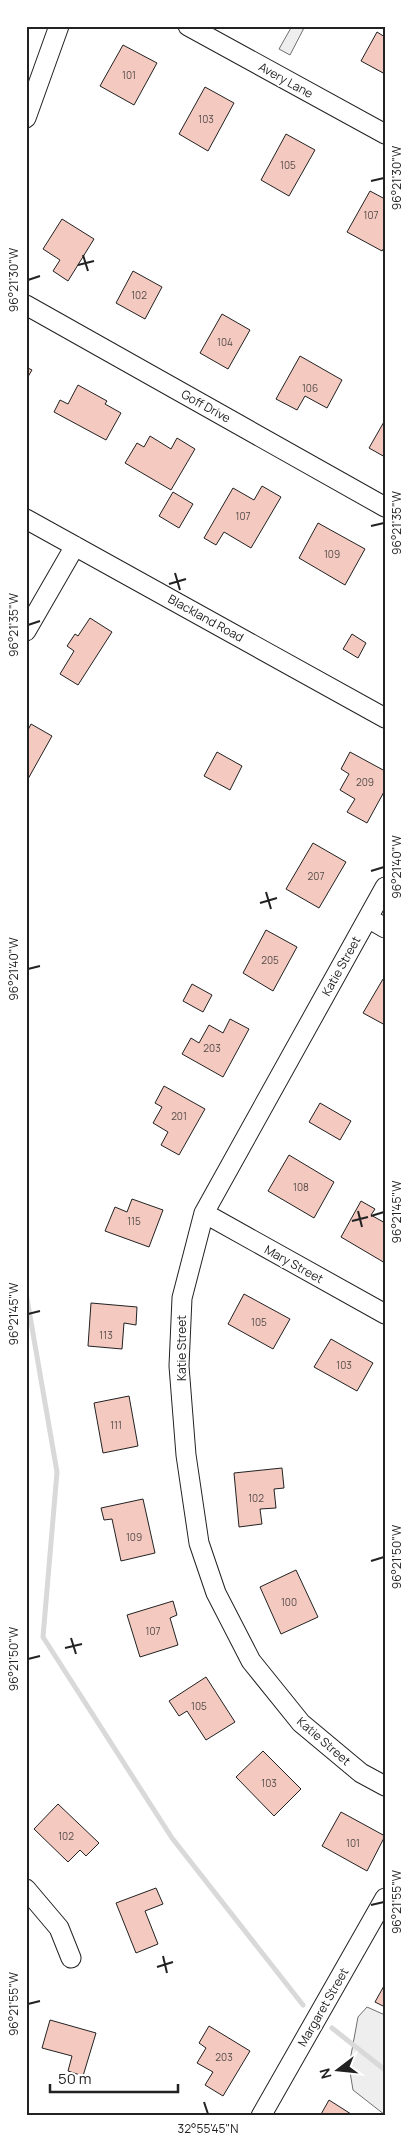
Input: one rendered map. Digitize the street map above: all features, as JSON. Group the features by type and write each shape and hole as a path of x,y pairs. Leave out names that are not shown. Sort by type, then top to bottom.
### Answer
{"street":[{"path":"26,118 59,26"},
{"name":"Avery Lane","path":"188,26 385,134"},
{"name":"Goff Drive","path":"26,305 385,507"},
{"name":"Blackland Road","path":"26,519 385,718"},
{"path":"26,631 74,546"},
{"name":"Katie Street","path":"385,886 204,1213 182,1298 179,1366 186,1455 199,1544 224,1608 251,1661 301,1723 361,1773 385,1786"},
{"path":"368,918 385,928"},
{"name":"Mary Street","path":"204,1213 385,1314"},
{"path":"26,1889 59,1928 71,1958"},
{"name":"Margaret Street","path":"261,2116 385,1898"}],"shaded area":[{"path":"292,26 305,26 290,55 279,49"},
{"path":"367,2007 385,2015 385,2115 353,2090 349,2066 358,2017"}],"building":[{"path":"377,32 385,37 385,74 361,61"},
{"path":"123,45 157,63 134,105 100,86"},
{"path":"205,87 234,103 208,151 179,134"},
{"path":"286,134 315,150 289,196 261,180"},
{"path":"370,191 385,199 385,246 382,251 347,232"},
{"path":"62,219 94,239 68,281 53,271 60,260 43,249"},
{"path":"133,271 162,287 145,319 116,303"},
{"path":"222,314 250,330 228,369 200,353"},
{"path":"300,356 342,380 327,408 305,396 297,410 276,399"},
{"path":"26,367 32,370 26,380"},
{"path":"78,385 107,401 105,404 121,413 106,440 54,412 60,400 68,404"},
{"path":"385,420 385,457 369,448"},
{"path":"150,436 171,449 177,438 195,449 171,490 125,463 137,443 144,447"},
{"path":"262,486 281,497 251,548 224,532 216,545 204,538 233,488 254,500"},
{"path":"173,492 193,504 179,528 159,516"},
{"path":"318,523 365,549 345,585 299,558"},
{"path":"90,618 112,632 78,685 60,674 74,651 67,646 75,634 78,636"},
{"path":"352,634 366,643 358,658 343,649"},
{"path":"31,724 52,736 28,779 26,734"},
{"path":"217,752 242,766 230,790 204,776"},
{"path":"350,752 385,771 385,790 367,823 347,812 355,799 340,790 349,774 341,769"},
{"path":"313,843 346,862 319,908 286,889"},
{"path":"266,930 297,947 273,991 243,973"},
{"path":"383,979 385,980 385,1025 363,1013"},
{"path":"192,984 212,995 203,1012 183,1001"},
{"path":"230,1019 249,1029 223,1077 182,1054 191,1038 199,1043 209,1025 223,1033"},
{"path":"164,1086 205,1109 179,1155 161,1145 168,1132 153,1123 162,1107 155,1103"},
{"path":"320,1103 351,1121 340,1140 309,1122"},
{"path":"289,1155 334,1182 314,1218 268,1191"},
{"path":"132,1199 163,1210 149,1247 105,1231 115,1207 127,1212"},
{"path":"361,1201 375,1209 371,1215 385,1223 385,1263 341,1237"},
{"path":"244,1294 290,1319 273,1349 228,1324"},
{"path":"91,1303 137,1307 136,1325 124,1323 122,1349 88,1346"},
{"path":"331,1339 373,1363 357,1391 314,1367"},
{"path":"129,1396 138,1446 103,1453 94,1403"},
{"path":"282,1468 284,1488 274,1489 276,1508 260,1509 262,1524 239,1527 234,1473"},
{"path":"143,1499 155,1553 121,1561 112,1519 104,1520 101,1508"},
{"path":"296,1570 318,1617 281,1634 260,1587"},
{"path":"173,1601 177,1615 170,1618 178,1645 140,1657 127,1615"},
{"path":"206,1677 235,1722 206,1740 187,1711 179,1716 169,1701"},
{"path":"263,1751 301,1789 274,1816 236,1777"},
{"path":"58,1804 99,1843 86,1856 80,1850 68,1862 34,1829"},
{"path":"341,1812 385,1836 367,1871 322,1846"},
{"path":"156,1888 163,1904 145,1911 158,1944 136,1953 116,1903"},
{"path":"385,1984 385,2007 375,2002"},
{"path":"50,2020 96,2033 83,2076 68,2071 72,2056 42,2048"},
{"path":"209,2026 250,2051 223,2096 205,2085 213,2072 197,2063 206,2048 199,2043"},
{"path":"329,2100 351,2114 350,2116 320,2116"}],"waterway":[{"path":"26,1293 57,1472 43,1637 172,1838 303,2005"},
{"path":"332,2028 385,2070"}]}
